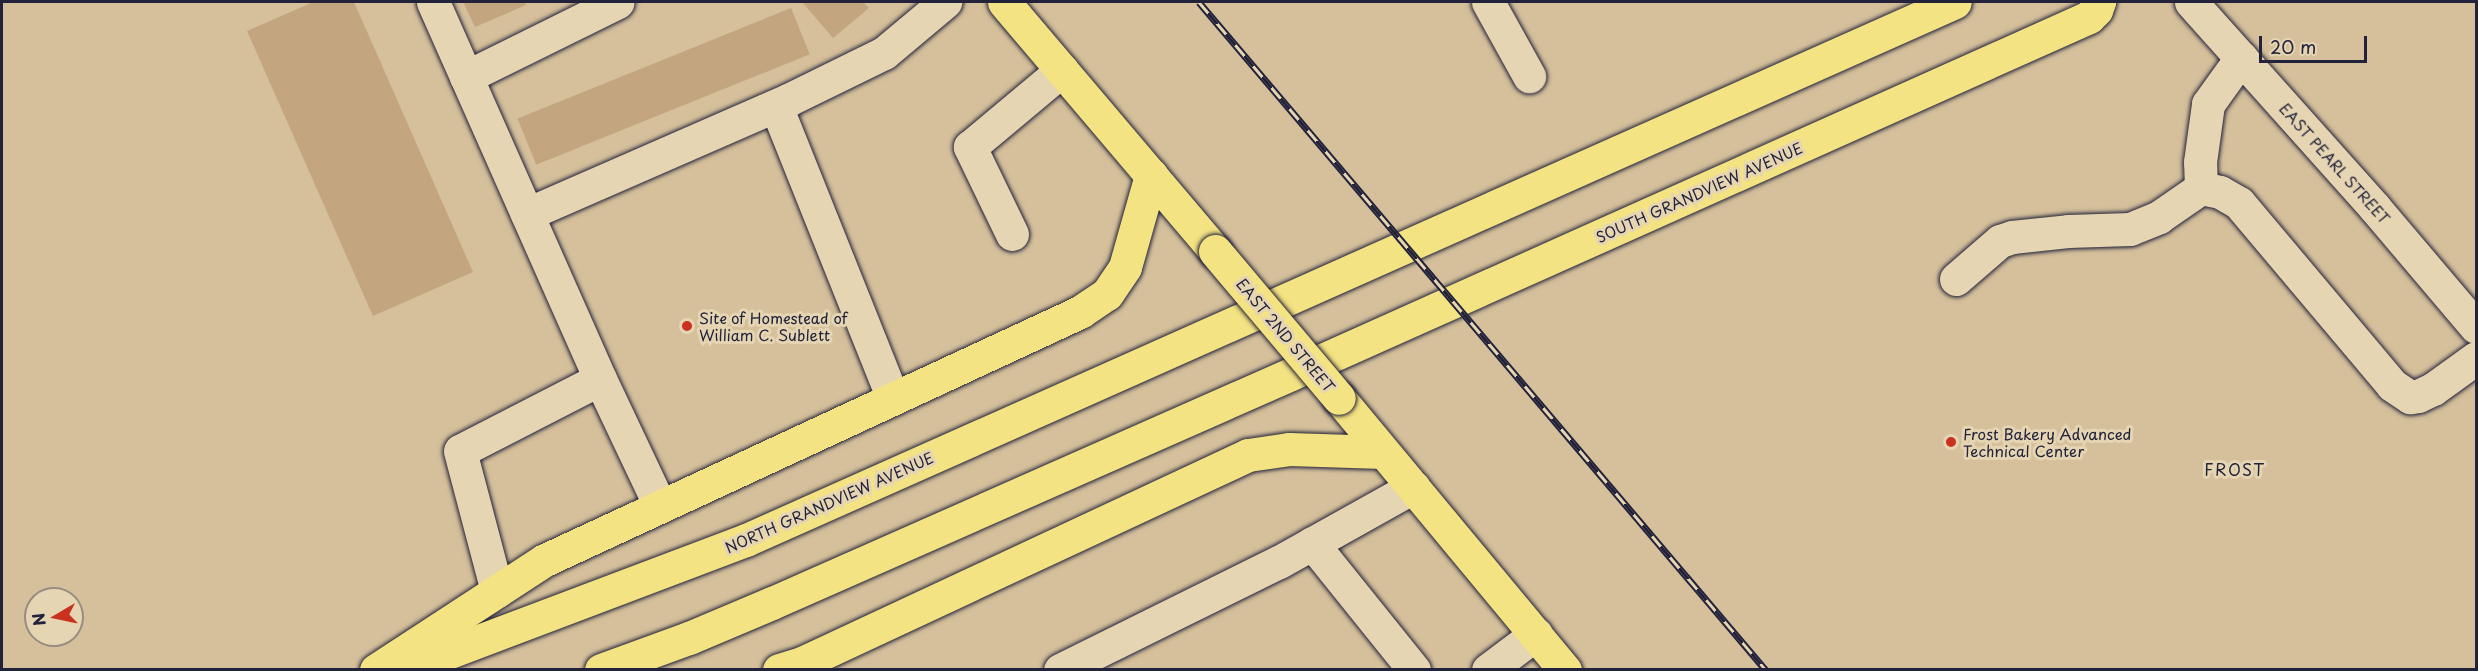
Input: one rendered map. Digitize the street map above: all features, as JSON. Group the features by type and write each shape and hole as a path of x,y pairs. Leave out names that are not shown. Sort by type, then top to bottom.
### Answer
{"main road":[{"name":"EAST 2ND STREET","path":"1004,2 1565,669"},
{"name":"NORTH GRANDVIEW AVENUE","path":"402,669 746,540 1956,2"},
{"name":"SOUTH GRANDVIEW AVENUE","path":"601,669 689,638 772,603 1291,374 2090,17 2096,10 2098,2"},
{"path":"376,669 545,560 1080,312 1107,294 1125,267 1151,175"},
{"path":"795,667 1248,455 1289,449 1383,452"}],"street":[{"path":"433,2 600,379 660,507"},
{"path":"466,77 618,2"},
{"path":"527,214 776,106 884,53 945,2"},
{"path":"1488,2 1529,76"},
{"name":"EAST PEARL STREET","path":"2191,2 2375,207 2476,327"},
{"path":"2201,188 2200,162 2208,104 2241,58"},
{"path":"1012,234 970,147 1062,70"},
{"path":"776,106 893,399"},
{"path":"1956,279 2000,241 2012,237 2068,231 2130,229 2159,217 2201,188 2220,192 2239,203 2392,385 2410,397 2433,389 2476,358"},
{"path":"497,591 460,452 600,379"},
{"path":"1060,669 1312,543 1413,488"},
{"path":"1312,543 1414,669"},
{"path":"1488,669 1536,634"}],"shaded area":[{"path":"2,2 2476,2 2476,669 2,669"}],"building":[{"path":"313,2 354,2 473,272 373,316 247,31"},
{"path":"463,2 525,2 526,5 475,27"},
{"path":"802,2 863,2 869,8 833,38"},
{"path":"791,8 810,54 536,165 517,119"}],"railway":[{"path":"1199,2 1766,670"}],"place":[{"name":"Site of Homestead of William C. Sublett","path":"687,326"},
{"name":"Frost Bakery Advanced Technical Center","path":"1951,442"}],"district":[{"name":"FROST","path":"2235,469"}]}
